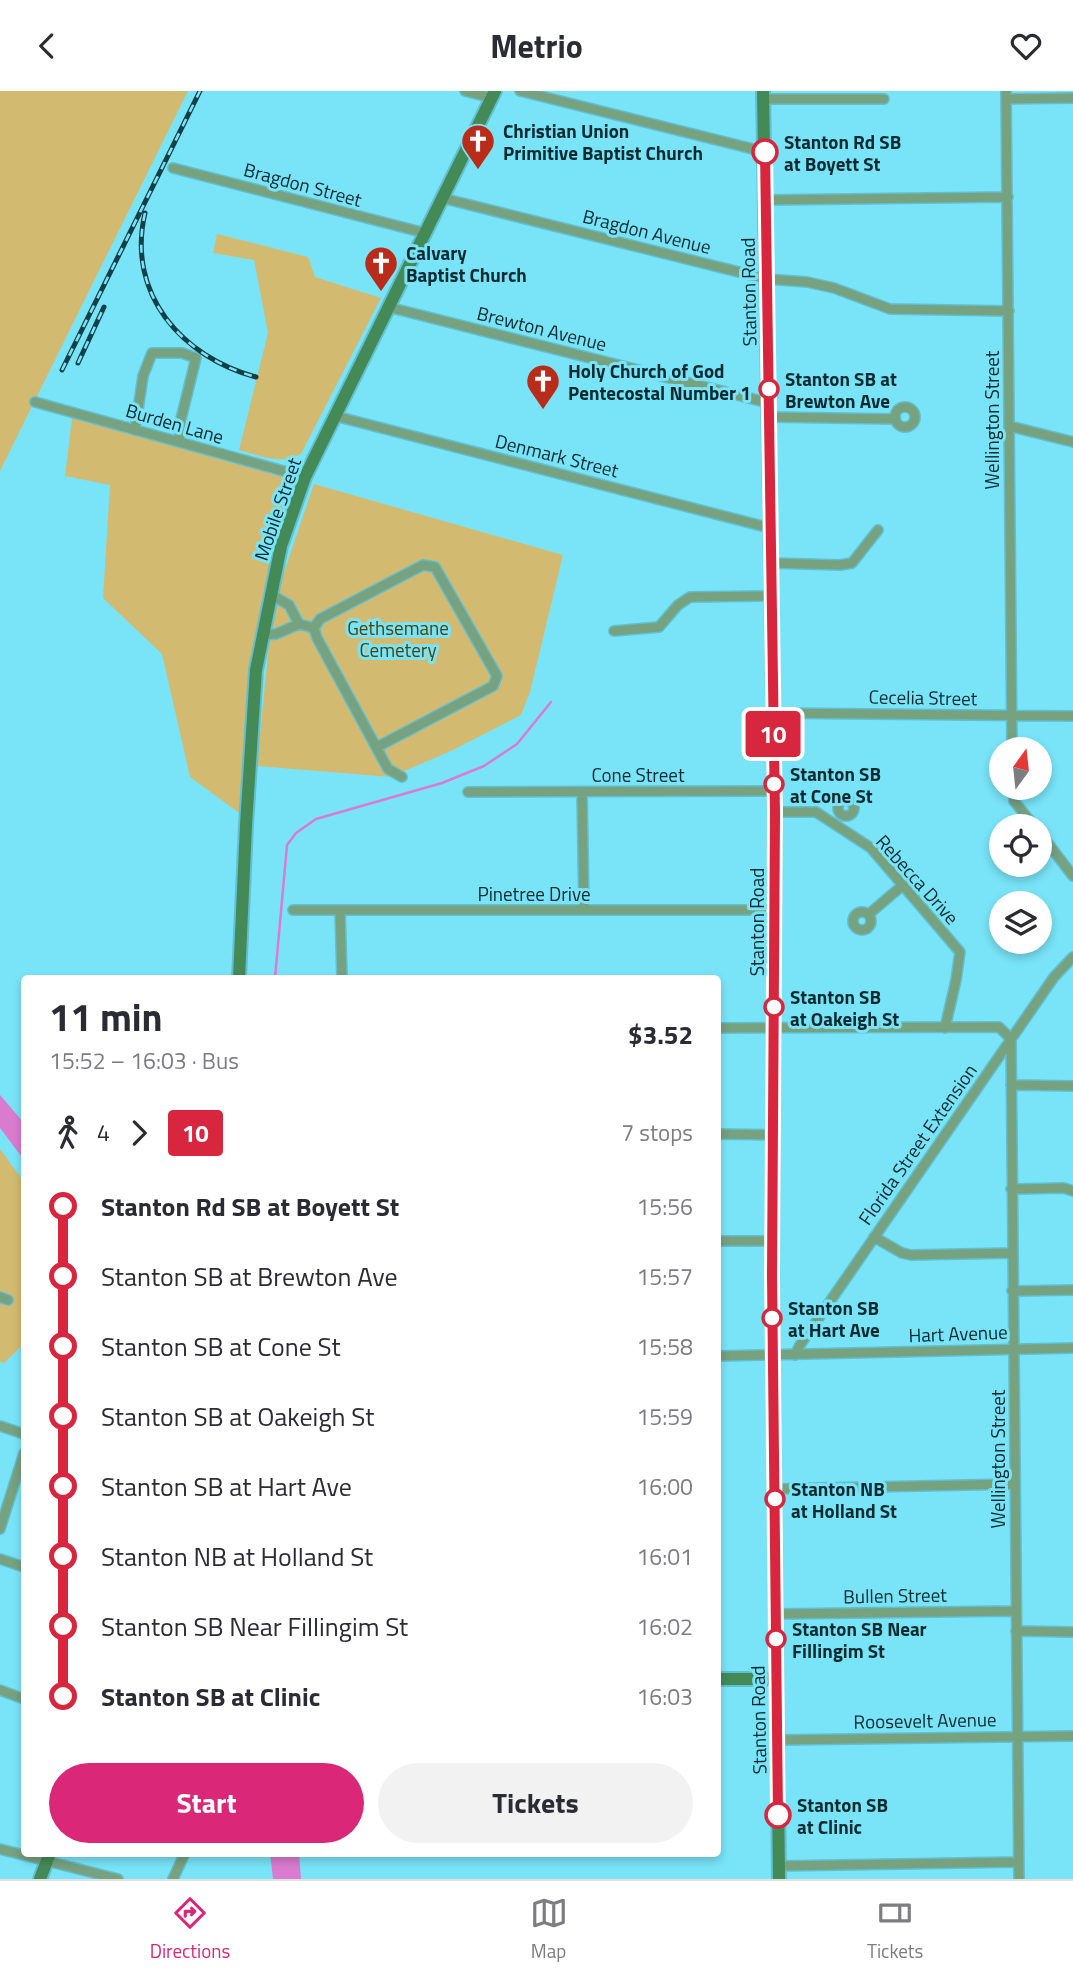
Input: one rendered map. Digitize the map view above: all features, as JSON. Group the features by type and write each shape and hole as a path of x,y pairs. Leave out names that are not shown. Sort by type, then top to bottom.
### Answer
{"street":[{"path":"465,91 493,94"},
{"path":"520,91 765,152"},
{"name":"Mobile Street","path":"239,975 256,670 281,546 305,477 493,94"},
{"path":"763,95 884,99"},
{"name":"Stanton Road","path":"763,95 775,791 772,1241 779,1872"},
{"path":"1006,95 1073,99"},
{"name":"Wellington Street","path":"1006,95 1011,737"},
{"name":"Bragdon Street","path":"173,168 425,233"},
{"path":"766,200 1008,197"},
{"name":"Bragdon Avenue","path":"442,198 767,279 807,282 834,288 890,309 1009,311"},
{"name":"Brewton Avenue","path":"388,307 769,403"},
{"path":"135,430 143,376 152,353 182,352 196,358 181,419 179,442"},
{"name":"Burden Lane","path":"35,402 305,477"},
{"name":"Denmark Street","path":"335,416 771,528"},
{"path":"769,417 895,419"},
{"path":"1009,426 1073,442"},
{"path":"771,563 840,565 852,562 878,530"},
{"path":"314,628 320,619 423,565 435,567 497,676 494,686 377,747"},
{"path":"270,594 289,605 299,624"},
{"path":"614,631 659,627 678,605 690,597 771,596"},
{"path":"262,635 299,624 314,628"},
{"path":"314,628 388,769 402,777"},
{"name":"Cecelia Street","path":"773,713 1073,716"},
{"name":"Cone Street","path":"468,792 775,791"},
{"path":"582,792 584,910"},
{"path":"1014,800 1024,814"},
{"path":"775,813 839,810"},
{"name":"Rebecca Drive","path":"816,812 871,848 960,952 945,1028"},
{"path":"1052,849 1073,876"},
{"path":"869,914 903,885"},
{"name":"Pinetree Drive","path":"293,910 775,910"},
{"path":"340,911 342,975"},
{"name":"Florida Street Extension","path":"795,1355 1054,977 1073,957"},
{"path":"721,1028 999,1027 1011,1039"},
{"name":"Wellington Street","path":"1011,1039 1019,1879"},
{"path":"1011,1085 1073,1086"},
{"path":"721,1134 773,1135"},
{"path":"1011,1189 1064,1188 1073,1191"},
{"path":"874,1237 902,1253 911,1255 1012,1253"},
{"path":"721,1241 772,1241"},
{"path":"1012,1291 1073,1290"},
{"name":"Hart Avenue","path":"721,1356 1073,1348"},
{"path":"0,1426 21,1433"},
{"path":"0,1529 21,1462"},
{"path":"775,1489 1015,1484"},
{"path":"0,1559 21,1566"},
{"name":"Bullen Street","path":"776,1614 1016,1611"},
{"path":"1016,1631 1073,1632"},
{"path":"721,1679 776,1679"},
{"path":"0,1690 21,1698"},
{"name":"Roosevelt Avenue","path":"777,1740 1073,1737"},
{"path":"0,1849 21,1852"},
{"path":"40,1879 48,1857 118,1879"},
{"path":"173,1879 183,1857"},
{"path":"779,1872 1019,1862"}],"green space":[{"path":"0,91 188,91 0,471"},
{"path":"217,234 308,257 315,277 381,298 301,454 293,457 270,458 239,450 268,333 254,260 213,253"},
{"path":"72,418 295,480 264,591 250,668 242,815 190,777 162,654 103,598 110,485 65,476"},
{"name":"Gethsemane Cemetery","path":"314,484 563,555 530,692 521,715 453,750 391,777 257,766 268,653 281,581"},
{"path":"0,1149 21,1178 21,1347 4,1363 0,1362"}],"shaded area":[{"path":"0,1095 21,1120 21,1156 0,1128"},
{"path":"270,1857 299,1857 301,1879 273,1879"}],"waterway":[{"path":"275,975 287,845 296,833 316,819 442,783 484,766 517,744 551,702"}],"railway":[{"path":"62,370 200,91"},
{"path":"145,213 141,242 144,270 152,295 166,318 183,338 205,354 229,368 256,377"},
{"path":"78,363 104,307"}],"bus line":[{"name":"10","path":"765,152 775,813 772,1276 778,1815"}],"place":[{"name":"Stanton Rd SB at Boyett St","path":"765,152"},
{"name":"Christian Union Primitive Baptist Church","path":"478,171"},
{"name":"Calvary Baptist Church","path":"381,293"},
{"name":"Stanton SB at Brewton Ave","path":"769,389"},
{"name":"Holy Church of God Pentecostal Number 1","path":"543,411"},
{"name":"Stanton SB at Cone St","path":"774,784"},
{"name":"Stanton SB at Oakeigh St","path":"774,1007"},
{"name":"Stanton SB at Hart Ave","path":"772,1318"},
{"name":"Stanton NB at Holland St","path":"775,1499"},
{"name":"Stanton SB Near Fillingim St","path":"776,1639"},
{"name":"Stanton SB at Clinic","path":"778,1815"}]}
